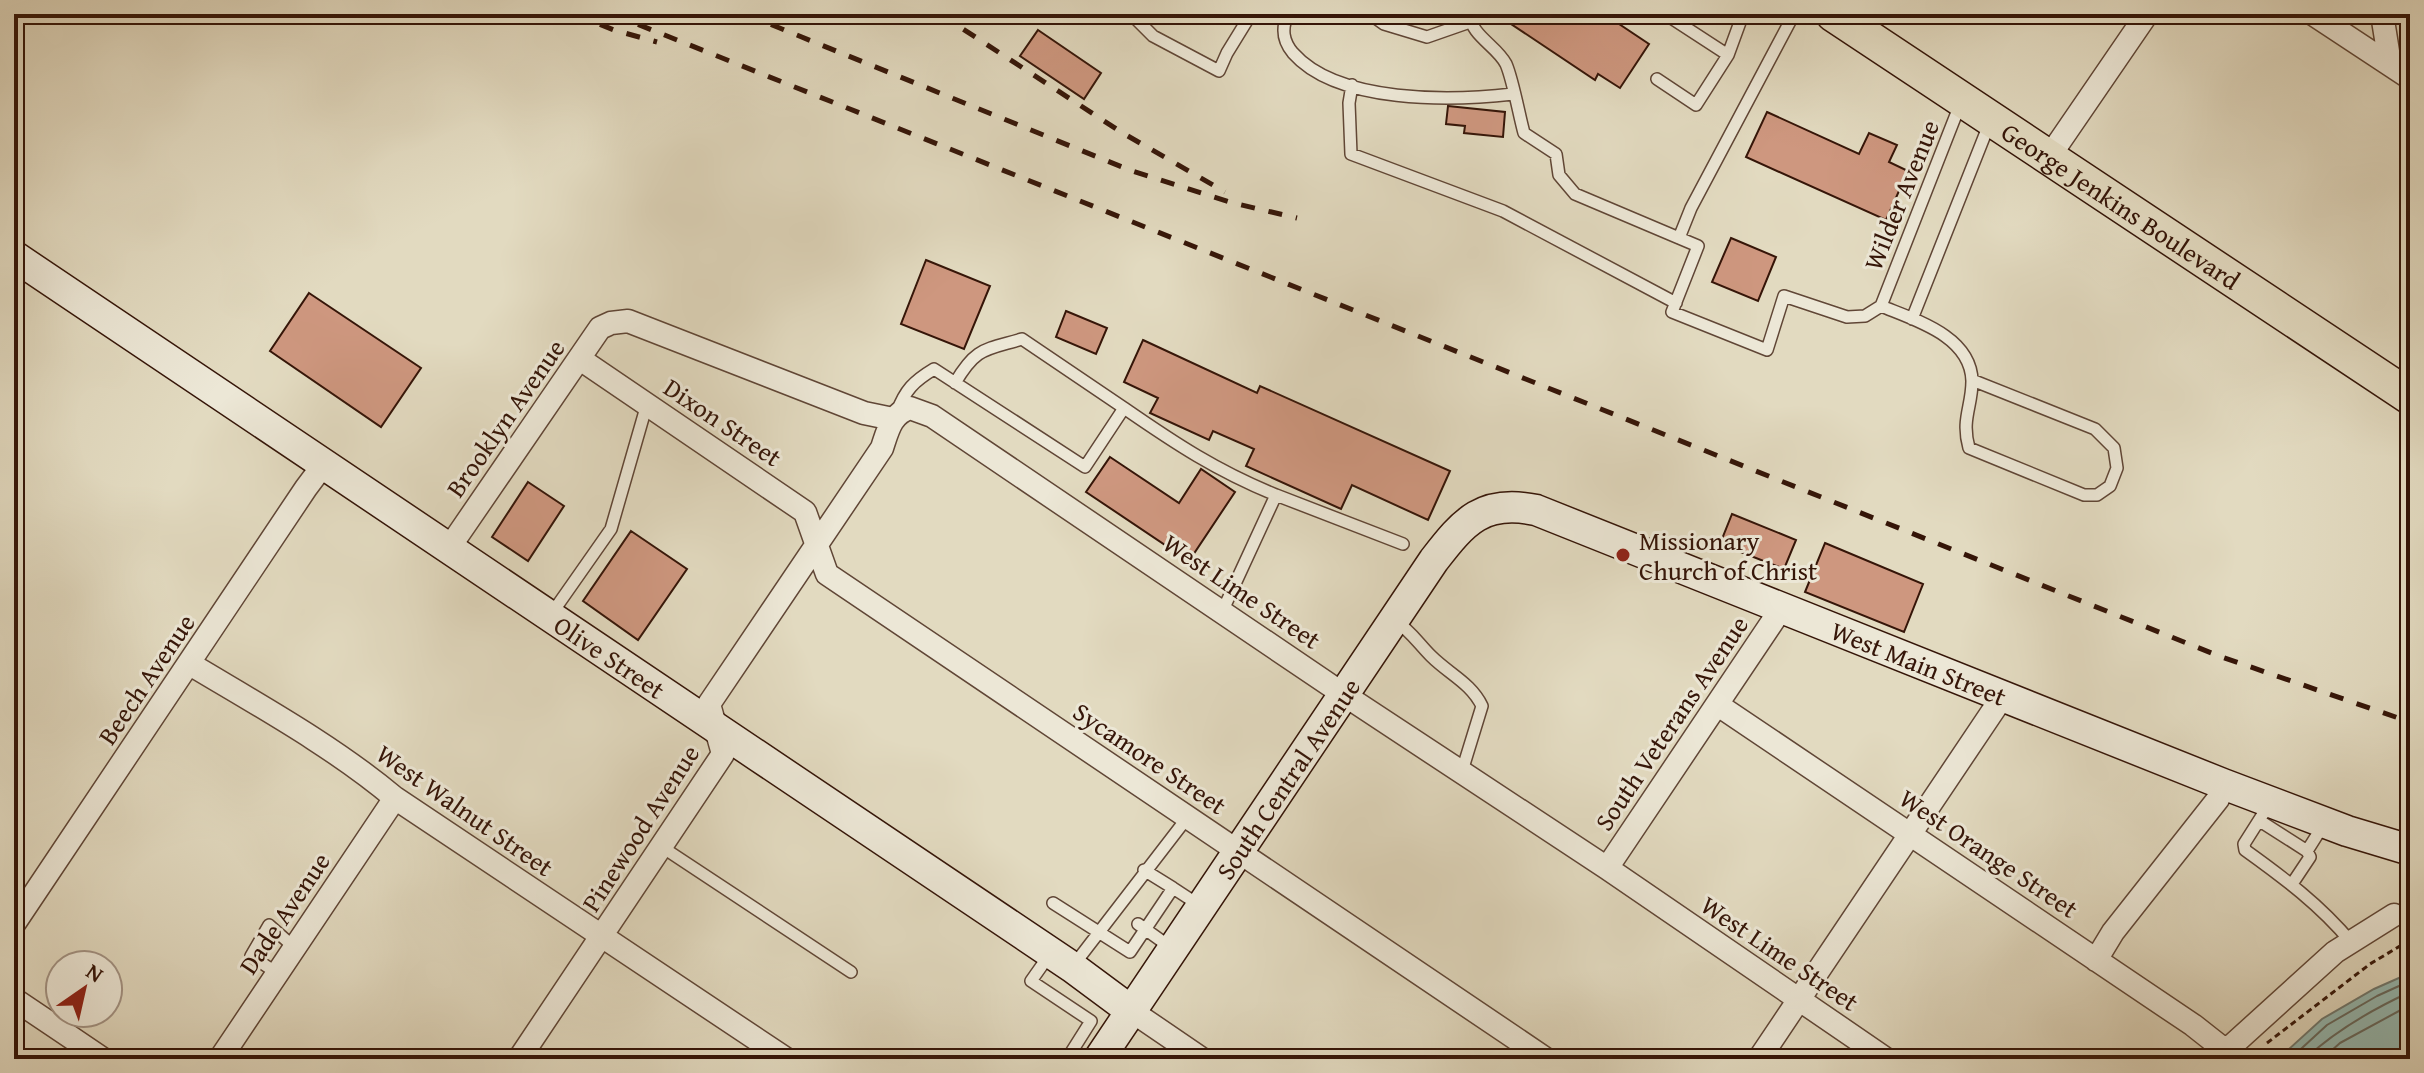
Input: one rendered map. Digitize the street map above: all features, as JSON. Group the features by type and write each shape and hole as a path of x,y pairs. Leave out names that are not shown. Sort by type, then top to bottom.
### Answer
{"main road":[{"name":"George Jenkins Boulevard","path":"1833,14 2410,397"},
{"name":"Olive Street","path":"14,256 1061,960 1130,1010"},
{"name":"West Main Street","path":"1488,510 1517,506 1536,510 2223,784 2265,811 2335,827 2410,850"},
{"name":"South Central Avenue","path":"1099,1059 1393,619 1456,531 1470,518 1488,510"},
{"name":"West Main Street","path":"2335,827 2410,864"}],"street":[{"path":"2049,157 2147,14"},
{"path":"2313,14 2410,78"},
{"path":"2382,14 2390,64"},
{"name":"West Lime Street","path":"611,323 628,321 864,413 895,416 910,408 932,416 1607,868 1886,1059"},
{"name":"Brooklyn Avenue","path":"449,548 600,328 611,323"},
{"name":"Dixon Street","path":"580,359 805,512 816,546"},
{"name":"Pinewood Avenue","path":"519,1059 723,754 709,704 882,448 895,416"},
{"name":"Beech Avenue","path":"14,924 324,464"},
{"name":"Sycamore Street","path":"816,546 827,574 1546,1059"},
{"name":"South Veterans Avenue","path":"1607,868 1781,609"},
{"name":"West Walnut Street","path":"190,664 315,740 373,779 395,798 786,1059"},
{"path":"1759,1059 2003,696"},
{"name":"West Orange Street","path":"1718,705 2193,1025 2221,1055"},
{"path":"2096,960 2113,932 2218,799 2223,784"},
{"name":"Dade Avenue","path":"220,1059 395,798"},
{"path":"2221,1055 2335,952 2394,915"},
{"path":"14,999 103,1059"},
{"name":"Olive Street","path":"1130,1010 1202,1059"}],"lane":[{"path":"1131,14 1153,36 1219,71 1251,14"},
{"path":"1288,14 1283,23 1284,43 1299,60 1325,77 1374,92 1469,99 1513,94"},
{"path":"1370,14 1384,24 1427,37 1470,18 1506,65 1524,133 1556,154 1559,175 1575,194 1698,246 1672,312 1767,350 1784,296 1847,317 1865,316 1881,306 1952,341 1966,357 1972,380 1964,430 1969,448 2084,495 2097,495 2110,486 2117,468 2114,448 2095,429 1972,380"},
{"path":"1665,14 1728,55"},
{"path":"1657,79 1696,105 1728,55 1743,14"},
{"path":"1679,238 1691,208 1794,14"},
{"path":"1352,85 1349,103 1351,154 1503,211 1676,303"},
{"name":"Wilder Avenue","path":"1881,306 1962,100"},
{"path":"1912,319 1991,119"},
{"path":"955,383 968,361 982,351 1022,339 1213,468 1403,544"},
{"path":"895,416 903,395 913,382 934,369 1085,467 1124,408"},
{"path":"550,616 611,529 647,404"},
{"path":"1222,612 1276,495"},
{"path":"1393,619 1409,629 1432,657 1476,692 1482,706 1462,771"},
{"path":"2292,884 2310,857 2265,811 2244,844 2245,850 2330,916 2351,942"},
{"path":"1067,1059 1091,1021 1031,981 1097,932 1119,911 1144,870 1187,818"},
{"path":"2307,851 2335,827"},
{"path":"662,847 851,972"},
{"path":"1144,870 1201,906"},
{"path":"1053,903 1130,952 1142,927 1173,888"},
{"path":"277,973 251,956 269,925 295,948"},
{"path":"1142,927 1173,948"}],"path":[{"path":"2265,1044 2370,964 2410,940"}],"water":[{"path":"2410,973 2410,1059 2278,1059 2322,1019 2374,989"}],"building":[{"path":"1496,14 1604,14 1649,44 1620,88 1598,74 1595,80"},
{"path":"1038,30 1101,73 1084,99 1020,56"},
{"path":"1448,106 1505,112 1503,137 1464,133 1465,126 1446,124"},
{"path":"1767,112 1859,154 1869,133 1897,145 1889,162 1908,171 1886,220 1746,157"},
{"path":"1731,238 1776,257 1758,301 1712,282"},
{"path":"926,260 990,286 964,349 901,324"},
{"path":"309,293 421,368 381,427 270,351"},
{"path":"1066,311 1107,328 1096,354 1056,337"},
{"path":"1143,340 1257,393 1260,386 1450,471 1428,520 1352,485 1341,509 1246,466 1254,449 1213,431 1209,440 1150,413 1158,398 1124,382"},
{"path":"1110,457 1179,503 1201,469 1235,492 1189,561 1086,492"},
{"path":"528,482 564,506 528,561 492,537"},
{"path":"1732,514 1796,540 1784,569 1720,544"},
{"path":"631,531 687,569 638,640 583,601"},
{"path":"1825,543 1923,584 1904,632 1805,592"}],"railway":[{"path":"574,14 657,42"},
{"path":"612,14 2219,656 2410,722"},
{"path":"745,14 1132,171 1233,203 1297,218"},
{"path":"940,14 1121,132 1225,192"}],"place":[{"name":"Missionary Church of Christ","path":"1623,555"}]}
